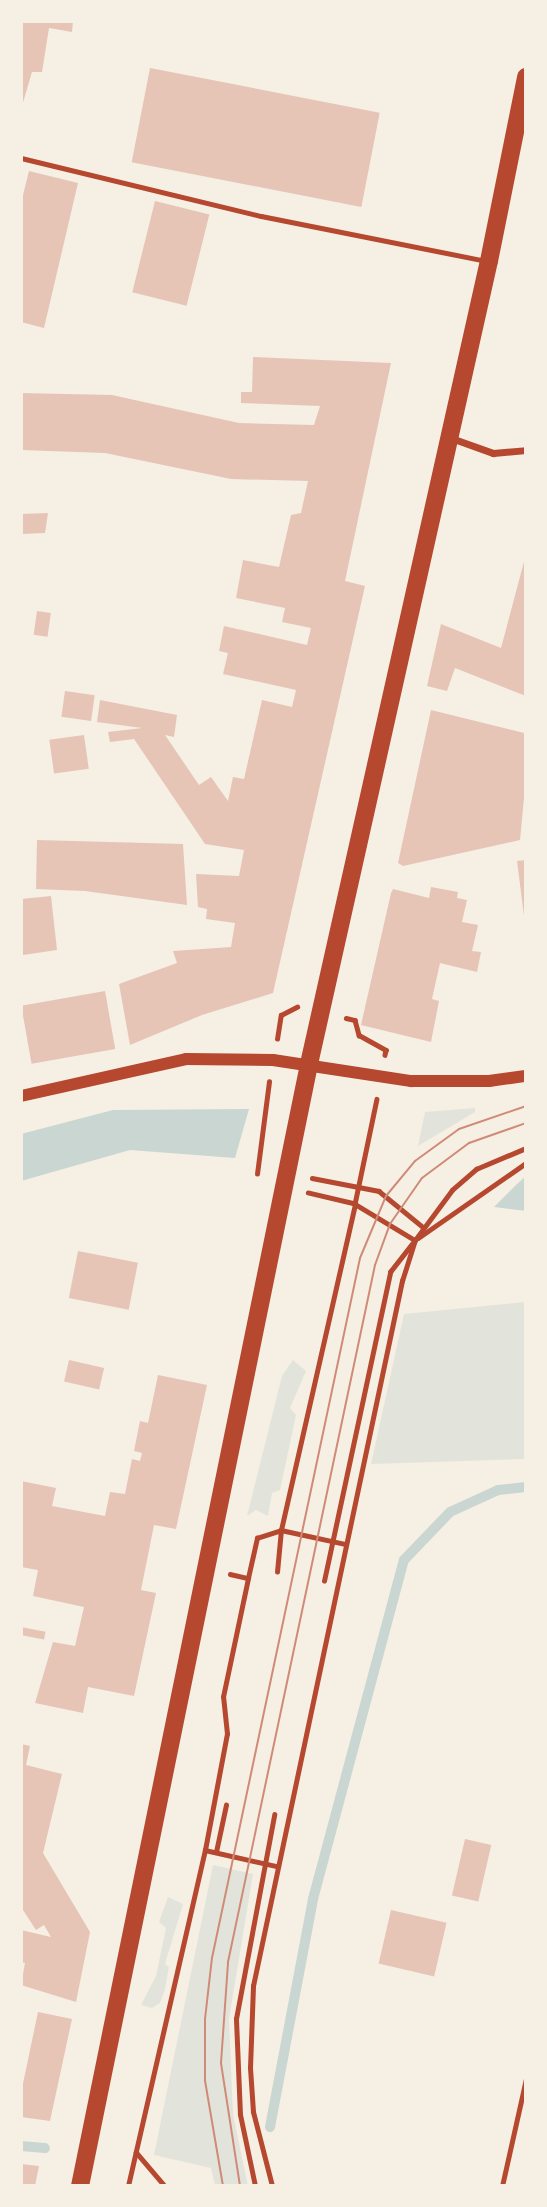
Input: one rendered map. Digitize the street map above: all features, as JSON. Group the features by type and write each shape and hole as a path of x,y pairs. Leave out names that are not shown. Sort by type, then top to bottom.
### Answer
{"main road":[{"path":"80,2186 209,1569 286,1172 447,436 489,261 526,77"}],"street":[{"path":"447,436 492,453 526,450"},
{"path":"21,1096 186,1059 238,1057 309,1064 411,1081 489,1081 526,1076"}],"lane":[{"path":"21,158 261,216 489,261"},
{"path":"502,2186 526,2079"}],"path":[{"path":"324,1581 390,1272 452,1190 476,1169 526,1148"},
{"path":"272,2186 253,2112 250,2020 276,1866 345,1544 415,1241 526,1163"},
{"path":"286,1172 379,1191 423,1227"},
{"path":"278,1572 281,1530 355,1204"},
{"path":"128,2186 205,1850 227,1734 223,1697 257,1538 281,1530 345,1544"},
{"path":"209,1569 248,1578"},
{"path":"216,1852 226,1805"},
{"path":"255,2186 240,2115 236,2019 274,1815"},
{"path":"205,1850 276,1866"},
{"path":"136,2151 165,2186"}],"shaded area":[{"path":"475,1108 475,1112 418,1146 425,1112"},
{"path":"249,1109 235,1158 130,1150 21,1181 21,1134 113,1110"},
{"path":"526,1176 526,1211 494,1207 516,1185"},
{"path":"526,1302 526,1459 371,1464 404,1314"},
{"path":"293,1360 306,1371 290,1408 296,1415 280,1490 272,1493 268,1516 256,1510 247,1516 282,1376"},
{"path":"213,1865 253,1874 229,2019 233,2114 248,2186 215,2186 211,2168 154,2155"},
{"path":"168,1897 183,1904 165,1964 169,1967 165,1989 160,2003 152,2008 141,2005 156,1976 166,1928 159,1922"}],"building":[{"path":"21,21 73,21 72,32 49,28 42,72 32,72 22,106"},
{"path":"150,68 380,113 361,207 132,162"},
{"path":"29,171 78,183 44,328 21,322 21,203"},
{"path":"155,201 209,215 187,306 132,292"},
{"path":"253,357 391,363 345,581 365,586 273,993 202,1015 130,1045 119,984 177,963 173,951 231,947 235,923 206,919 207,909 198,907 196,874 239,876 244,850 205,844 134,739 110,742 108,732 142,728 97,722 100,700 177,715 174,737 165,735 199,785 211,777 228,801 233,777 244,779 262,700 292,707 296,690 223,674 228,653 219,651 224,626 307,645 311,628 282,622 285,608 236,598 243,560 279,567 291,515 301,513 308,481 231,479 105,453 21,450 21,393 112,395 239,423 314,425 320,406 241,403 241,392 252,392"},
{"path":"48,513 45,533 21,534 21,514"},
{"path":"526,554 526,696 455,668 447,691 427,686 441,624 501,648"},
{"path":"37,611 51,613 48,637 34,635"},
{"path":"65,691 95,695 91,721 61,717"},
{"path":"431,710 524,733 526,777 520,840 403,866 398,863"},
{"path":"84,735 89,769 54,774 49,740"},
{"path":"37,840 183,844 187,905 85,891 36,889"},
{"path":"526,860 526,915 524,916 517,861"},
{"path":"431,887 458,892 457,898 467,900 462,922 478,925 472,951 481,952 477,972 440,963 432,999 439,1001 431,1042 361,1025 393,889 429,898"},
{"path":"51,896 57,950 23,955 21,899"},
{"path":"105,991 115,1049 32,1064 21,1006"},
{"path":"78,1251 138,1263 129,1310 69,1298"},
{"path":"69,1360 104,1368 99,1390 64,1381"},
{"path":"158,1375 207,1385 176,1529 154,1525 141,1590 156,1593 134,1696 88,1687 83,1713 35,1703 53,1642 75,1646 84,1607 33,1596 38,1570 21,1567 21,1481 56,1488 52,1506 105,1516 110,1492 125,1494 132,1459 140,1461 142,1453 134,1451 140,1421 148,1423"},
{"path":"21,1627 46,1632 44,1640 21,1635"},
{"path":"21,1744 30,1746 26,1765 62,1774 43,1853 90,1932 76,2002 21,1985 25,1963 21,1962 21,1930 51,1937 44,1925 36,1930 21,1907"},
{"path":"465,1839 491,1845 478,1902 452,1896"},
{"path":"391,1910 447,1923 434,1976 379,1964"},
{"path":"38,2012 72,2019 50,2121 21,2117 21,2093"},
{"path":"21,2164 39,2166 35,2186 21,2186"}],"waterway":[{"path":"270,2127 313,1899 404,1560 450,1512 498,1490 526,1487"},
{"path":"21,2146 45,2148"}],"tram line":[{"path":"223,2186 205,2081 205,2019 212,1958 360,1258 386,1196 415,1161 459,1129 526,1106"},
{"path":"240,2186 221,2063 228,1962 375,1265 390,1224 422,1178 469,1143 526,1123"}]}
